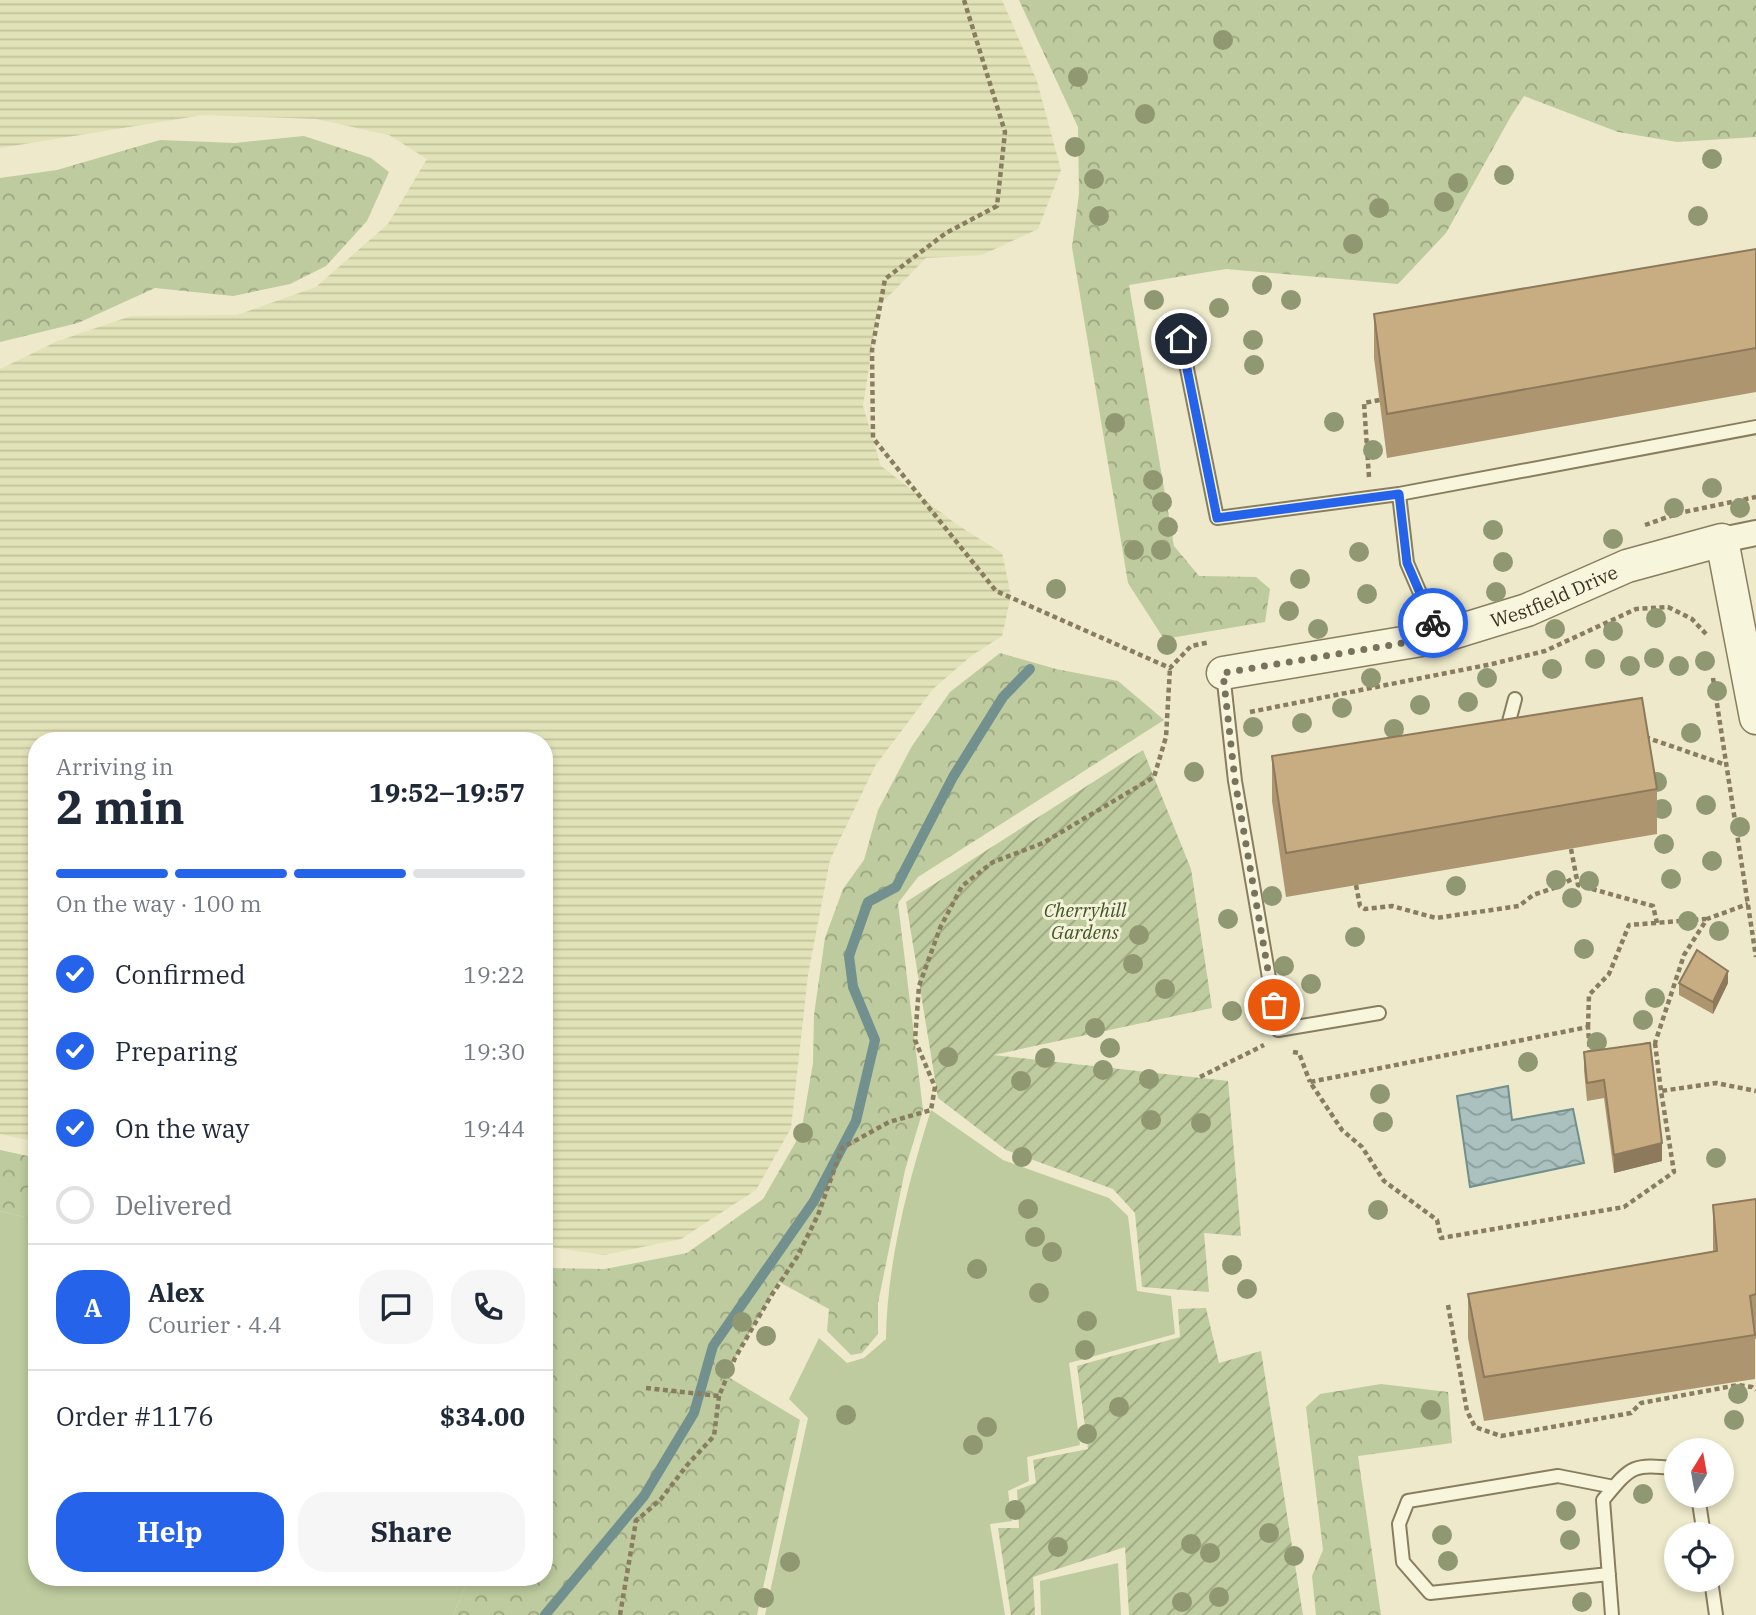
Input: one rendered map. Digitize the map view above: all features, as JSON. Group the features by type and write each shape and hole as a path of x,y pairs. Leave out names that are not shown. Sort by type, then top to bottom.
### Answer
{"street":[{"path":"1756,533 1722,540 1756,718"},
{"name":"Westfield Drive","path":"1223,673 1439,637 1527,610 1627,566 1722,540"}],"lane":[{"path":"1181,339 1217,518 1399,494 1756,427"},
{"path":"1399,494 1407,563 1439,637"},
{"name":"Westfield Drive","path":"1223,673 1235,781 1278,1030 1379,1013"},
{"path":"1483,734 1507,729 1515,699"},
{"path":"1612,1615 1603,1500 1625,1475 1643,1465 1664,1467"},
{"path":"1609,1574 1430,1593 1402,1562 1399,1524 1408,1501 1558,1476 1614,1487"},
{"path":"1713,1592 1716,1615"}],"path":[{"path":"964,0 1004,132 997,206 946,233 885,279 872,350 873,438 996,591 1170,668"},
{"path":"1371,498 1364,403 1380,400"},
{"path":"1635,528 1679,513 1756,497"},
{"path":"1246,713 1545,651 1636,609 1668,607 1692,619 1706,633 1708,646"},
{"path":"620,1615 636,1521 661,1499 714,1436 719,1396 735,1358 797,1258 818,1215 842,1148 889,1122 930,1110 936,1087 915,1040 919,986 940,928 962,886 993,862 1043,844 1154,777 1166,737 1170,668 1191,646 1218,641"},
{"path":"1712,672 1756,957"},
{"path":"1639,735 1726,765"},
{"path":"1571,849 1578,885 1653,906 1657,923"},
{"path":"1356,885 1360,906 1365,909 1392,906 1436,918 1519,906 1533,895 1576,877"},
{"path":"1603,1054 1591,1057 1589,995 1609,974 1629,925 1707,919 1748,904"},
{"path":"1287,1050 1299,1053 1310,1082 1342,1130 1362,1147 1384,1181 1437,1220 1441,1238 1625,1207 1674,1172 1655,1043 1684,956 1707,919"},
{"path":"1310,1082 1588,1027"},
{"path":"1642,1046 1655,1043"},
{"path":"1200,1077 1262,1044 1275,1047"},
{"path":"1661,1091 1716,1083 1756,1091"},
{"path":"1448,1305 1467,1411 1475,1427 1501,1436 1631,1413 1641,1403 1738,1385 1756,1390"},
{"path":"646,1388 719,1396"}],"green space":[{"path":"0,0 1002,0 1037,81 1061,170 1038,229 982,255 926,258 878,307 863,406 881,466 956,524 1002,553 1011,595 1002,636 971,656 933,689 875,766 830,860 808,975 791,1128 756,1190 681,1239 604,1255 553,1247 553,732 28,732 28,1140 0,1134 0,369 58,341 131,316 237,315 316,287 388,224 427,159 389,135 316,119 203,115 0,148"},
{"path":"1019,0 1756,0 1756,137 1677,142 1618,132 1524,96 1446,233 1398,284 1226,269 1129,285 1174,546 1199,576 1256,577 1270,589 1265,622 1164,639 1128,583 1072,247 1079,194 1078,127"},
{"path":"304,136 371,158 389,172 367,221 326,266 290,284 233,296 155,288 78,323 0,342 0,178 57,170 160,140 235,143"},
{"path":"1000,653 1056,669 1118,681 1164,720 918,877 898,903 923,1110 905,1170 878,1303 878,1334 862,1353 851,1355 827,1331 829,1309 779,1282 725,1375 800,1420 757,1615 453,1615 466,1586 553,1586 553,1268 605,1269 687,1253 763,1199 801,1133 813,1063 814,1015 825,938 843,889 864,860 878,810 912,746 950,692"},
{"name":"Cherryhill Gardens","path":"1143,750 1191,869 1212,1008 993,1055 1228,1081 1241,1236 1204,1233 1209,1292 1142,1287 1135,1213 1113,1189 1006,1150 938,1098 906,902"},
{"path":"931,1110 1003,1160 1109,1198 1128,1216 1137,1291 1171,1296 1175,1334 1069,1363 1080,1445 1027,1457 1029,1481 1008,1491 1012,1521 990,1524 1005,1615 765,1615 808,1418 789,1399 819,1338 847,1363 864,1358 886,1339 890,1281 900,1223"},
{"path":"0,1150 28,1156 28,1218 0,1211"},
{"path":"0,1211 28,1218 28,1586 466,1586 453,1615 0,1615"},
{"path":"1206,1308 1219,1363 1261,1351 1303,1615 1129,1615 1125,1547 1033,1577 1035,1615 1011,1615 998,1528 1019,1528 1017,1490 1036,1483 1033,1460 1088,1449 1077,1366 1180,1337 1178,1309"},
{"path":"1381,1384 1448,1392 1452,1443 1358,1456 1381,1615 1316,1615 1312,1576 1323,1550 1306,1407 1320,1394"},
{"path":"1118,1563 1121,1615 1041,1615 1040,1581"}],"water":[{"path":"1508,1086 1512,1120 1573,1109 1584,1163 1470,1187 1457,1096"}],"building":[{"path":"1756,249 1756,348 1387,414 1374,314"},
{"path":"1642,698 1657,789 1286,853 1272,756"},
{"path":"1697,950 1728,971 1713,1002 1679,983"},
{"path":"1650,1043 1662,1143 1614,1155 1604,1080 1587,1083 1584,1052"},
{"path":"1756,1199 1756,1294 1750,1296 1755,1335 1484,1377 1468,1294 1717,1251 1713,1205"}],"waterway":[{"path":"545,1615 644,1496 694,1413 713,1346 814,1201 856,1121 875,1040 853,987 849,956 868,902 896,887 953,777 1003,697 1030,669"}],"way so far":[{"path":"1274,1005 1235,781 1223,673 1439,637 1433,623"}],"route":[{"path":"1181,339 1217,518 1399,494 1407,563 1433,623"}]}
